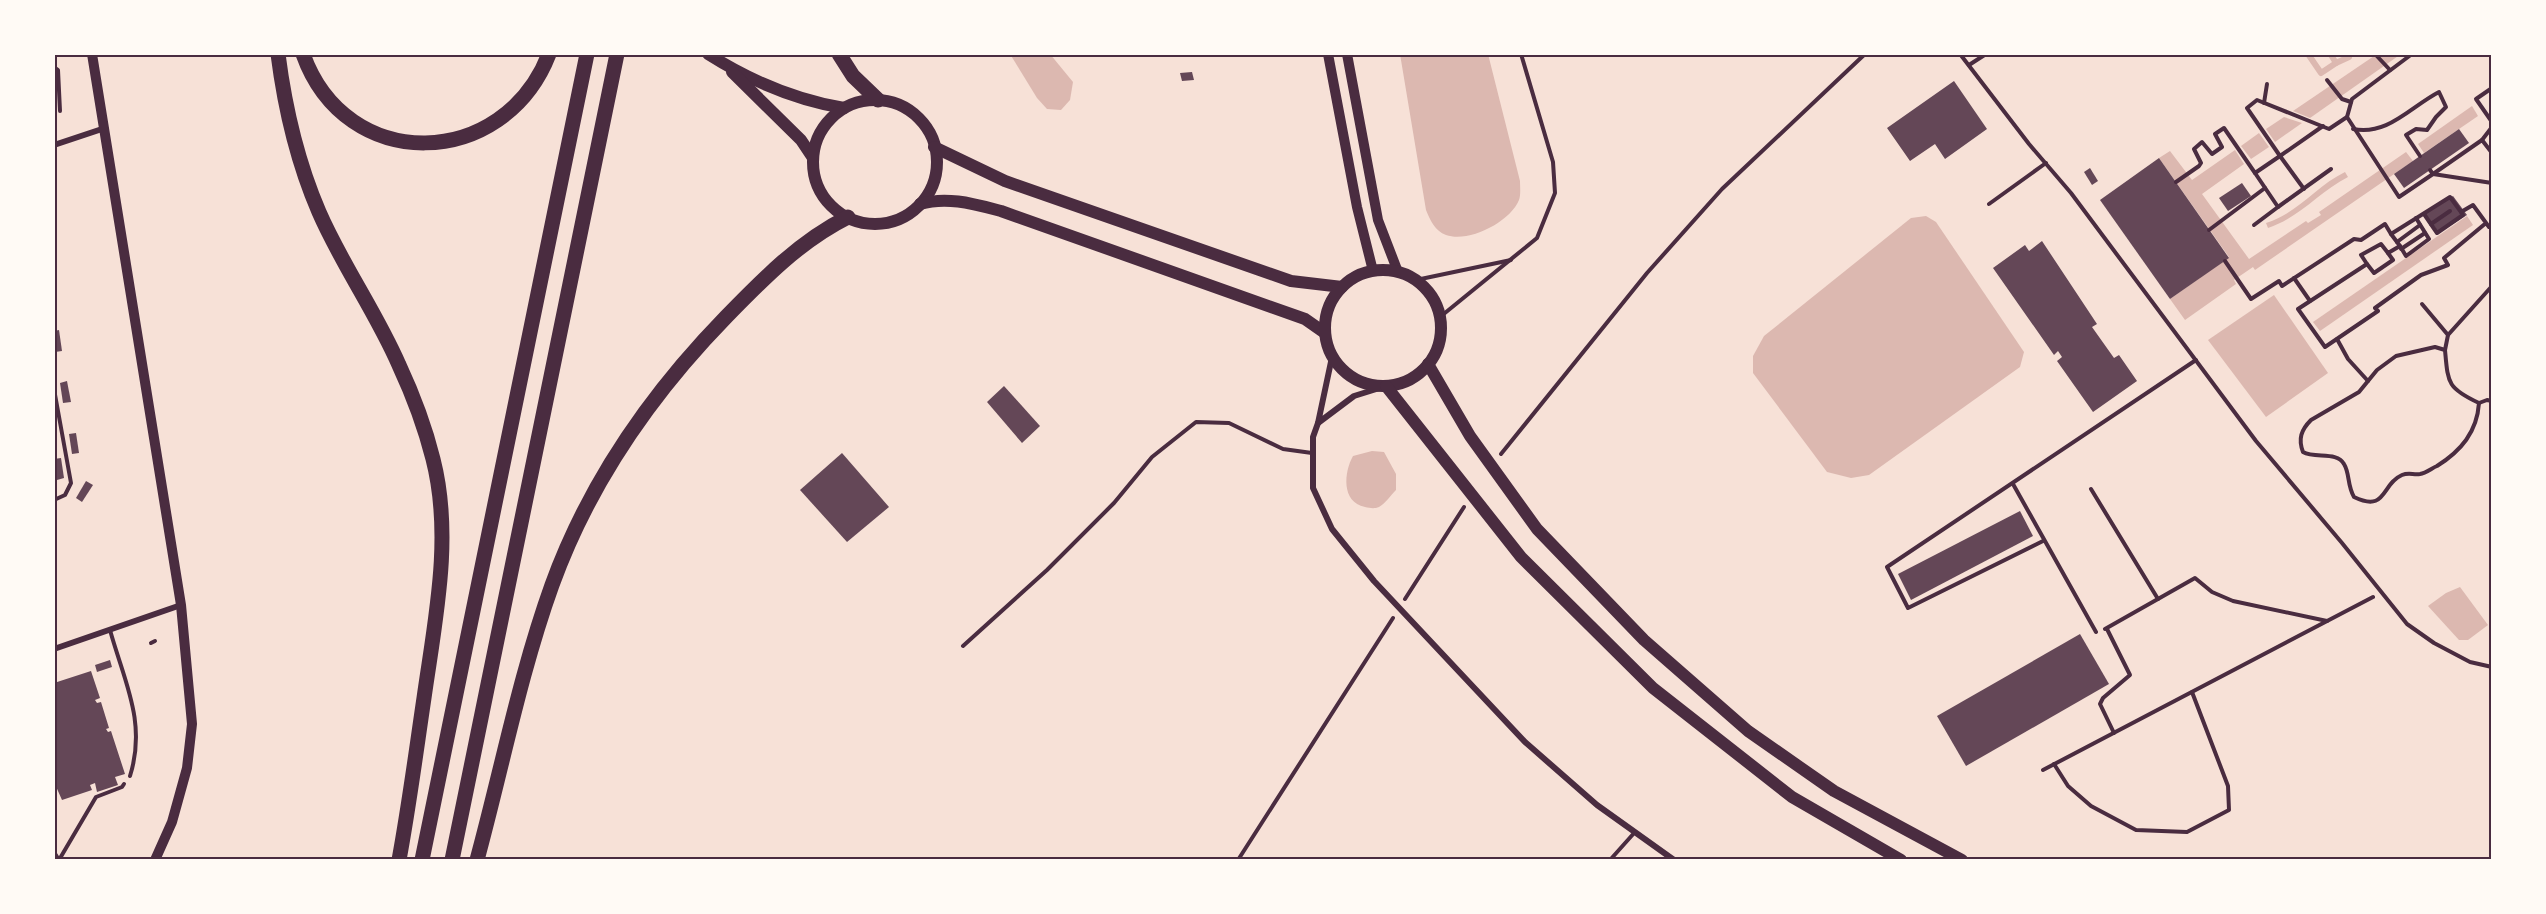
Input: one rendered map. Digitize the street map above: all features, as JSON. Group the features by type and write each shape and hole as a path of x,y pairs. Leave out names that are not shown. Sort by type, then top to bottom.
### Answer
{"highway":[{"path":"278,54 290,126 309,187 320,214 399,364 434,461 439,494 441,563 433,633 399,860"},
{"path":"303,54 324,93 336,108 354,122 369,131 390,138 423,143 463,138 500,120 535,81 549,54"},
{"path":"422,860 588,54"},
{"path":"452,860 617,54"},
{"path":"838,54 853,76 878,100"},
{"path":"477,860 536,633 570,542 596,489 626,439 659,393 716,327 799,247 848,218"}],"main road":[{"path":"708,54 780,91 813,103 844,108"},
{"path":"722,63 785,123 801,140 813,159"},
{"path":"920,204 933,181 936,165 934,147 923,124 911,112 895,104 878,100 861,101 844,108 829,119 818,139 813,159 815,177 822,193 833,207 848,218 865,223 882,223 899,218 920,204 941,200 966,202 1001,211 1305,320 1325,333"},
{"path":"934,147 1005,181 1292,281 1342,287"},
{"path":"1373,271 1398,272 1416,280 1431,296 1440,317 1438,345 1428,364 1409,380 1386,386 1370,384 1355,379 1332,357 1325,333 1327,311 1342,287 1356,276 1373,271"},
{"path":"1428,364 1480,450 1537,529 1644,640 1748,731 1834,791 1962,860"},
{"path":"1386,386 1521,557 1653,688 1792,797 1901,860"}],"street":[{"path":"92,54 102,129 181,605 192,724 187,768 172,822 155,860"},
{"path":"1328,54 1373,271"},
{"path":"1347,54 1378,220 1398,272"},
{"path":"54,145 102,129"},
{"path":"1332,357 1318,423 1312,438 1313,488 1332,529 1374,581 1525,742 1597,805 1674,860"},
{"path":"1318,423 1354,396 1386,386"},
{"path":"54,649 181,605"}],"lane":[{"path":"1440,317 1537,238 1555,193 1553,162 1521,54"},
{"path":"1960,54 2071,193 2256,441 2407,624 2434,643 2470,662 2492,667"},
{"path":"1970,65 1986,54"},
{"path":"1989,204 2046,163"},
{"path":"1416,280 1512,260"},
{"path":"2043,541 1908,609 1887,567 2196,360"},
{"path":"54,389 71,483 65,495 54,500"},
{"path":"963,646 1055,562 1114,503 1152,457 1196,422 1229,423 1283,449 1312,453"},
{"path":"2013,484 2096,632"},
{"path":"110,630 137,725 137,749 130,776"},
{"path":"1610,860 1635,832"}],"path":[{"path":"1506,447 1647,273 1722,189 1865,54"},
{"path":"2375,54 2390,70"},
{"path":"2304,189 2247,108 2257,100 2329,129 2347,117 2352,99 2412,54"},
{"path":"54,67 58,70 60,111"},
{"path":"2327,80 2342,99 2351,102"},
{"path":"2264,103 2266,84"},
{"path":"2492,88 2476,99 2492,122"},
{"path":"2353,129 2371,131 2385,127 2439,92 2446,107 2427,130 2416,129 2406,135 2420,156"},
{"path":"2347,117 2398,197 2431,172 2482,140 2492,127"},
{"path":"2255,173 2323,126"},
{"path":"2176,182 2201,163 2194,149 2202,142 2212,154 2222,147 2215,134 2224,128 2278,207"},
{"path":"2482,140 2492,153"},
{"path":"2254,225 2331,169"},
{"path":"2431,172 2492,183"},
{"path":"2209,230 2265,188"},
{"path":"2391,234 2450,197 2463,215 2437,232 2424,214"},
{"path":"2461,212 2473,205 2489,227 2492,225"},
{"path":"2431,224 2450,211"},
{"path":"2224,261 2251,298 2279,282 2282,286 2354,239 2361,240 2385,224 2406,256 2429,239 2416,219"},
{"path":"2367,264 2298,309 2325,347 2378,311 2375,308 2421,275 2448,265 2444,258 2486,223"},
{"path":"2388,253 2420,225"},
{"path":"2399,245 2425,233"},
{"path":"2381,244 2388,253 2393,260 2374,273 2361,255 2381,244"},
{"path":"2294,278 2310,301"},
{"path":"2492,286 2448,335 2445,350 2446,373 2450,384 2462,395 2479,403 2492,401"},
{"path":"2422,304 2448,335"},
{"path":"2337,339 2348,359 2368,381"},
{"path":"2445,350 2435,347 2396,356 2377,370 2359,392 2311,420 2301,434 2300,445 2306,454 2339,458 2346,467 2348,484 2355,497 2369,503 2381,498 2394,480 2401,475 2420,474 2429,470 2461,448 2472,432 2479,403"},
{"path":"2091,489 2158,599"},
{"path":"1402,604 1459,515"},
{"path":"2114,733 2100,704 2103,698 2130,675 2107,629 2195,578 2212,592 2233,601 2327,621"},
{"path":"2043,770 2382,593"},
{"path":"1238,860 1396,614"},
{"path":"2054,764 2068,786 2091,806 2136,830 2187,832 2229,810 2228,786 2192,692"},
{"path":"54,852 59,860 96,797 122,787 130,776"}],"shaded area":[{"path":"1010,54 1050,54 1073,82 1070,100 1061,110 1047,109 1037,98"},
{"path":"1400,54 1488,54 1520,181 1520,191 1519,200 1514,208 1507,216 1488,229 1455,237 1442,233 1429,218"},
{"path":"2377,54 2401,54 2310,118 2293,111"},
{"path":"2472,106 2478,116 2424,153 2418,144"},
{"path":"2284,117 2302,123 2275,142 2266,129"},
{"path":"2259,133 2269,147 2251,159 2241,146"},
{"path":"2235,150 2244,164 2202,194 2249,259 2306,221 2308,223 2321,215 2319,212 2406,152 2413,161 2255,270 2253,267 2234,280 2236,284 2185,320 2170,299 2229,257 2159,158 2170,151 2192,180"},
{"path":"2345,172 2348,177 2290,218 2268,228 2266,223 2297,207"},
{"path":"1926,216 1936,222 2024,352 2020,367 1869,475 1851,478 1827,472 1753,373 1753,356 1764,336 1911,218"},
{"path":"2467,216 2473,225 2320,331 2313,322"},
{"path":"2274,295 2328,373 2266,417 2208,340"},
{"path":"1372,451 1384,452 1396,474 1396,490 1386,502 1377,508 1357,504 1348,493 1347,486 1348,470 1353,456"},
{"path":"2460,587 2488,625 2468,640 2459,640 2428,606 2446,593"}],"building":[{"path":"1192,72 1194,80 1182,81 1180,73"},
{"path":"1954,81 1987,129 1945,159 1935,144 1910,161 1887,128"},
{"path":"2459,129 2469,143 2404,188 2394,174"},
{"path":"2159,158 2229,258 2170,299 2100,200"},
{"path":"2090,168 2098,181 2092,185 2084,172"},
{"path":"2242,183 2251,196 2228,211 2219,198"},
{"path":"2453,196 2467,215 2439,233 2424,212"},
{"path":"2042,241 2097,324 2092,327 2114,358 2119,355 2137,381 2093,412 2057,361 2062,357 2058,351 2054,355 1993,268 2025,245 2029,251"},
{"path":"59,330 62,351 55,352 54,331"},
{"path":"67,381 71,402 63,403 60,383"},
{"path":"1004,386 1040,426 1022,443 987,402"},
{"path":"76,433 79,453 72,454 69,434"},
{"path":"842,453 889,507 847,542 800,490"},
{"path":"61,458 64,478 57,480 54,459"},
{"path":"86,481 93,485 82,502 76,498"},
{"path":"2020,511 2033,536 1911,600 1898,574"},
{"path":"2080,634 2109,684 1966,766 1937,716"},
{"path":"110,660 112,667 97,672 95,665"},
{"path":"91,671 100,698 95,700 97,703 101,702 109,728 106,729 108,732 111,731 125,774 115,777 118,785 97,792 95,783 90,785 92,790 62,800 54,782 54,683"}],"waterway":[{"path":"2308,54 2321,73 2336,63 2331,55 2333,54"},
{"path":"2336,63 2349,57 2347,54"}]}
